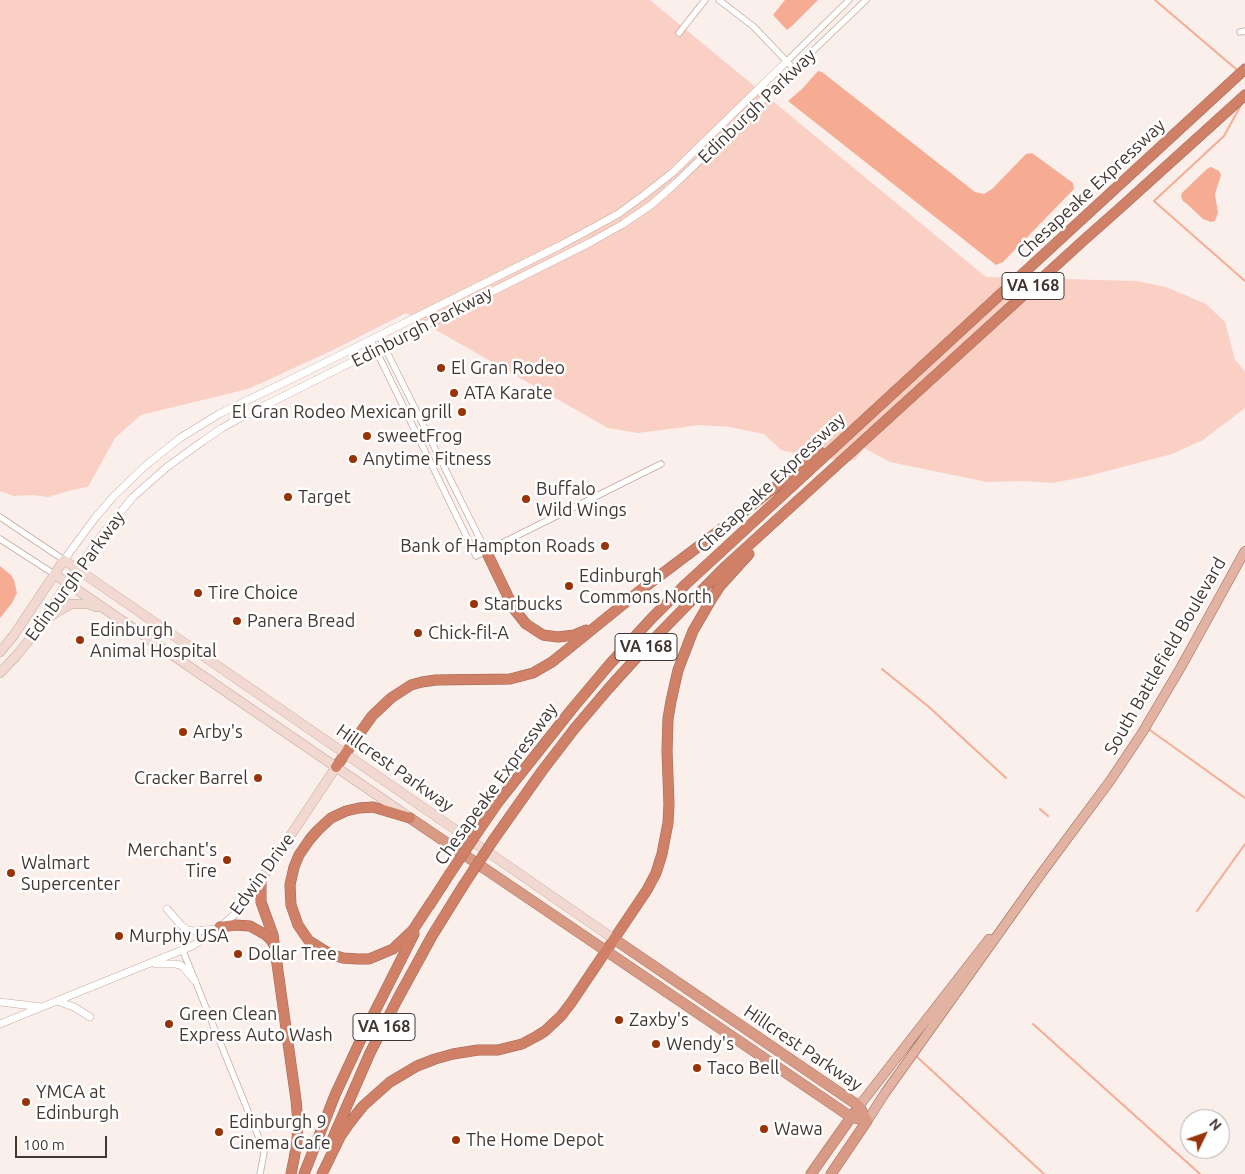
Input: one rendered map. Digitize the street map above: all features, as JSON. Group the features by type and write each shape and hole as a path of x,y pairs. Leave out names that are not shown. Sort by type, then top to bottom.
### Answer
{"highway":[{"name":"Chesapeake Expressway","path":"304,1174 335,1095 362,1037 405,950 432,901 511,785 572,708 651,619 706,565 1245,69"},
{"name":"Chesapeake Expressway","path":"321,1174 341,1118 370,1053 432,936 494,839 542,771 609,688 648,645 726,566 1245,95"},
{"path":"336,767 381,706 411,686 436,680 510,678 533,674 552,662 642,589 712,537 874,410"},
{"path":"321,1174 340,1137 351,1121 363,1106 382,1088 405,1073 435,1059 470,1051 498,1050 522,1044 545,1031 561,1016 647,890 656,873 668,823 668,734 671,701 678,670 693,631 720,586 823,478"},
{"path":"486,551 514,609 526,624 543,634 558,637 574,635 599,624"},
{"path":"410,818 373,807 346,811 332,818 314,834 299,855 290,885 291,905 298,925 309,940 330,954 343,958 369,959 393,950 413,930 432,901"},
{"name":"Hillcrest Parkway","path":"410,818 851,1117 867,1121"},
{"path":"261,880 261,902 273,935 296,1100 298,1122 291,1174"},
{"path":"219,928 235,924 250,926 266,935 275,948"},
{"name":"Hillcrest Parkway","path":"614,939 859,1106 867,1121"},
{"name":"South Battlefield Boulevard","path":"811,1174 859,1106"},
{"name":"South Battlefield Boulevard","path":"831,1174 867,1121"}],"main road":[{"name":"South Battlefield Boulevard","path":"867,1121 885,1093 1142,733 1245,551"},
{"name":"Hillcrest Parkway","path":"64,560 614,939"},
{"name":"Edinburgh Parkway","path":"0,652 14,635 64,560"},
{"name":"Edinburgh Parkway","path":"0,673 41,624 77,569"},
{"name":"Hillcrest Parkway","path":"54,574 410,818"},
{"path":"41,624 71,604 88,604 116,616"},
{"name":"Edwin Drive","path":"261,880 336,767"},
{"name":"South Battlefield Boulevard","path":"859,1106 1041,874"}],"street":[{"path":"679,33 705,0"},
{"path":"719,0 754,27 794,69"},
{"name":"Edinburgh Parkway","path":"64,560 116,493 149,462 176,441 219,414 380,336 574,238 627,208 672,173 850,0"},
{"name":"Edinburgh Parkway","path":"77,569 133,497 176,460 213,434 237,420 591,242 632,218 676,184 866,0"},
{"path":"380,336 486,551"},
{"path":"371,340 476,556 661,464"},
{"name":"Hillcrest Parkway","path":"0,517 64,560"},
{"name":"Hillcrest Parkway","path":"0,539 54,574"},
{"name":"Edwin Drive","path":"0,1024 183,951 200,942 219,928 242,906 261,880"},
{"path":"167,909 187,930 219,928"},
{"path":"183,951 263,1148 264,1153 260,1174"},
{"path":"150,964 180,965 195,981"},
{"path":"56,1001 74,1007 90,1017"},
{"path":"0,1002 41,1007"}],"shaded area":[{"path":"0,0 650,0 986,277 1136,281 1166,287 1206,304 1225,322 1235,360 1245,371 1245,408 1203,440 1172,454 1084,477 1052,483 1024,481 987,482 890,462 864,448 855,460 821,459 781,450 764,434 730,427 700,425 638,433 608,428 406,313 333,350 248,389 141,415 115,438 88,487 48,497 33,495 14,496 0,491"},
{"path":"785,0 818,0 787,30 773,15"},
{"path":"818,71 822,72 975,192 984,194 992,189 1026,154 1032,153 1073,183 1074,189 1003,262 996,265 788,101"},
{"path":"1211,167 1219,171 1221,175 1215,194 1218,213 1215,221 1211,222 1203,219 1183,201 1181,196 1186,189"},
{"path":"0,566 11,575 17,593 0,618"}],"waterway":[{"path":"1155,0 1236,69"},
{"path":"1241,105 1224,136 1154,201 1245,281"},
{"path":"882,669 929,707 1006,778"},
{"path":"1147,728 1245,798"},
{"path":"1040,809 1048,816"},
{"path":"1197,911 1245,844"},
{"path":"1033,1024 1200,1174"},
{"path":"916,1056 1044,1174"}],"place":[{"name":"El Gran Rodeo","path":"441,368"},
{"name":"ATA Karate","path":"454,393"},
{"name":"El Gran Rodeo Mexican grill","path":"462,412"},
{"name":"sweetFrog","path":"367,436"},
{"name":"Anytime Fitness","path":"353,459"},
{"name":"Target","path":"288,497"},
{"name":"Buffalo Wild Wings","path":"526,499"},
{"name":"Bank of Hampton Roads","path":"605,546"},
{"name":"Edinburgh Commons North","path":"569,586"},
{"name":"Tire Choice","path":"198,593"},
{"name":"Starbucks","path":"474,604"},
{"name":"Panera Bread","path":"237,621"},
{"name":"Chick-fil-A","path":"418,633"},
{"name":"Edinburgh Animal Hospital","path":"80,640"},
{"name":"Arby's","path":"183,732"},
{"name":"Cracker Barrel","path":"258,778"},
{"name":"Merchant's Tire","path":"227,860"},
{"name":"Walmart Supercenter","path":"11,873"},
{"name":"Murphy USA","path":"119,936"},
{"name":"Dollar Tree","path":"238,954"},
{"name":"Zaxby's","path":"619,1020"},
{"name":"Green Clean Express Auto Wash","path":"169,1024"},
{"name":"Wendy's","path":"656,1044"},
{"name":"Taco Bell","path":"697,1068"},
{"name":"YMCA at Edinburgh","path":"26,1102"},
{"name":"Wawa","path":"764,1129"},
{"name":"Edinburgh 9 Cinema Cafe","path":"219,1132"},
{"name":"The Home Depot","path":"456,1140"}]}
